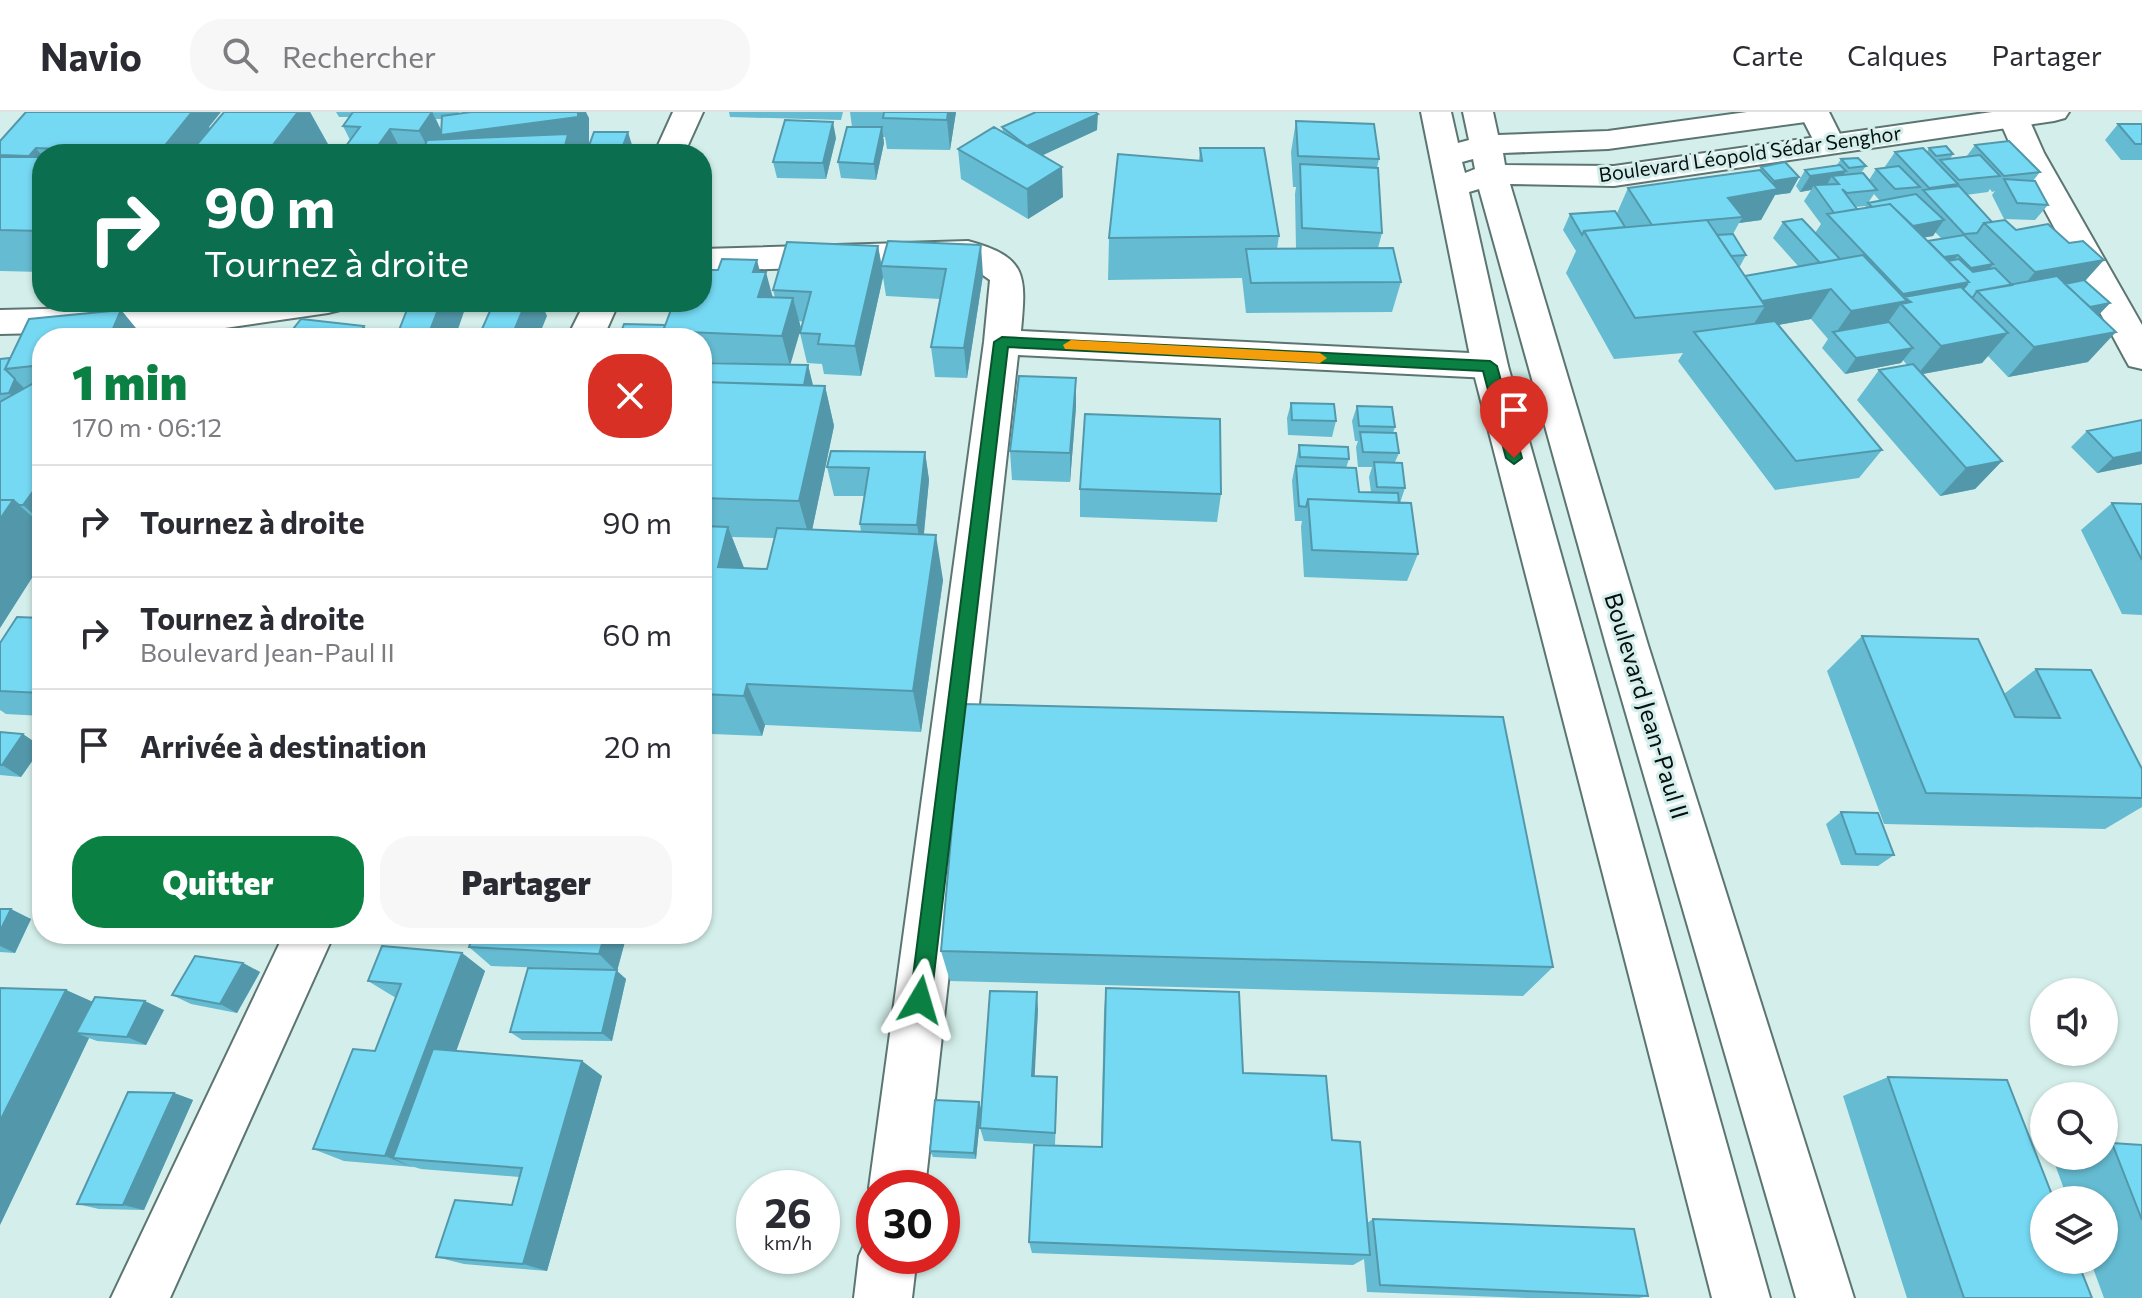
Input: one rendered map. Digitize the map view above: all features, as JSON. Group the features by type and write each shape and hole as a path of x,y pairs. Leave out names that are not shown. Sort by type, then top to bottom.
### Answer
{"main road":[{"path":"674,144 688,112"},
{"name":"Boulevard Jean-Paul II","path":"1436,112 1476,157 1825,1298"},
{"path":"1814,112 1830,144"},
{"name":"Boulevard Léopold Sédar Senghor","path":"1476,157 1814,112"},
{"name":"Boulevard Léopold Sédar Senghor","path":"1476,157 1578,196 1614,176 2054,112"},
{"path":"2013,117 2029,153 2142,357"},
{"name":"Boulevard Jean-Paul II","path":"1476,157 1490,366 1741,1298"},
{"path":"712,260 968,252 984,257 1006,276 1008,288 1002,342 899,1170"},
{"path":"0,322 212,328 283,312"},
{"path":"1002,342 1490,366"},
{"path":"140,1298 304,944"},
{"path":"883,1298 886,1274"}],"building":[{"path":"26,112 192,112 166,144 32,144 29,156 0,155 0,141"},
{"path":"224,112 298,112 274,144 197,144"},
{"path":"353,112 432,112 419,131 390,129 379,144 347,144 360,127 343,126"},
{"path":"471,112 578,112 578,117 441,135 442,116"},
{"path":"884,112 948,112 947,120 883,118"},
{"path":"1036,112 1098,114 1027,146 1002,127"},
{"path":"785,120 833,122 823,163 773,162"},
{"path":"1296,121 1374,124 1379,159 1298,156"},
{"path":"2118,124 2142,124 2142,144 2135,144"},
{"path":"847,127 882,127 874,164 838,162"},
{"path":"994,127 1062,167 1027,189 958,149"},
{"path":"594,132 628,132 624,144 590,144"},
{"path":"568,134 566,144 426,144 427,140"},
{"path":"2009,141 2040,172 2004,176 1975,145"},
{"path":"1946,146 1953,154 1936,156 1929,148"},
{"path":"1200,148 1264,148 1279,236 1109,238 1118,154 1202,161"},
{"path":"1923,148 1958,184 1929,188 1895,152"},
{"path":"1980,155 2000,176 1959,180 1940,160"},
{"path":"0,157 32,157 32,231 0,230"},
{"path":"1858,158 1866,166 1849,168 1841,159"},
{"path":"1785,162 1799,177 1774,181 1761,167"},
{"path":"1300,164 1378,168 1382,233 1302,228"},
{"path":"1840,165 1846,171 1810,176 1805,170"},
{"path":"1899,166 1920,187 1895,189 1876,169"},
{"path":"1760,170 1778,189 1728,198 1743,217 1652,225 1628,188"},
{"path":"1863,173 1877,190 1847,193 1842,189 1857,209 1834,213 1814,185 1839,184 1832,176"},
{"path":"2004,179 2035,181 2048,205 2017,203"},
{"path":"1959,186 1992,222 1984,223 1977,233 1964,234 1923,190"},
{"path":"1916,194 1944,220 1913,226 1890,204 1872,207 1868,203"},
{"path":"1890,204 1969,282 1903,294 1827,214"},
{"path":"1615,211 1625,227 1584,231 1582,235 1570,214"},
{"path":"1802,219 1840,259 1820,263 1783,222"},
{"path":"1707,220 1765,306 1635,318 1584,231"},
{"path":"2005,220 2016,230 2048,224 2069,243 2083,241 2104,260 2035,272 1984,223"},
{"path":"1733,234 1746,255 1731,256 1717,235"},
{"path":"1964,235 1993,264 1971,268 1958,255 1944,257 1928,241"},
{"path":"888,241 981,245 964,348 931,347 946,269 881,266"},
{"path":"787,242 878,246 855,346 818,344 820,334 800,333 811,292 773,290"},
{"path":"1393,248 1401,282 1251,283 1246,249"},
{"path":"1863,255 1907,301 1851,311 1831,289 1762,301 1745,276"},
{"path":"722,259 757,260 753,272 766,272 758,297 793,298 782,336 712,333 712,328 664,328 670,312 712,312 712,270 718,270"},
{"path":"1959,259 1973,272 1995,268 2012,285 1977,291 1971,297 1963,289 1969,282 1948,261"},
{"path":"2057,276 2116,332 2034,347 1977,291"},
{"path":"2084,280 2110,303 2090,307 2065,284"},
{"path":"1961,287 2008,333 1941,346 1901,304 1911,302 1904,297"},
{"path":"120,312 113,328 32,328 32,366 5,369 29,319"},
{"path":"406,312 437,312 431,328 400,328"},
{"path":"490,312 522,312 515,328 482,328"},
{"path":"301,319 364,326 363,328 294,328"},
{"path":"1775,321 1882,450 1796,461 1694,332"},
{"path":"1889,322 1913,348 1856,358 1833,332"},
{"path":"624,324 665,325 664,328 623,328"},
{"path":"10,358 5,369 15,379 9,393 0,394 0,359"},
{"path":"712,363 808,365 804,385 712,382"},
{"path":"1913,364 2002,461 1966,468 1879,370"},
{"path":"1019,376 1076,378 1070,453 1010,451"},
{"path":"712,382 825,386 799,501 712,498"},
{"path":"32,384 32,493 23,505 13,500 0,500 0,402"},
{"path":"1291,403 1334,404 1336,421 1292,420"},
{"path":"1357,406 1392,407 1395,427 1359,426"},
{"path":"1085,414 1220,419 1221,494 1080,489"},
{"path":"2142,420 2142,452 2113,458 2087,431"},
{"path":"1360,432 1396,433 1399,453 1363,452"},
{"path":"1299,445 1348,447 1349,459 1300,457"},
{"path":"831,451 925,452 917,525 860,524 869,468 827,467"},
{"path":"1374,462 1402,463 1405,488 1377,487"},
{"path":"1296,466 1356,468 1359,492 1398,493 1399,503 1308,499 1306,507 1299,506"},
{"path":"1308,499 1411,503 1418,554 1312,550"},
{"path":"0,500 13,500 0,519"},
{"path":"2112,503 2142,504 2142,560"},
{"path":"712,526 728,527 718,567 767,569 777,528 936,535 913,691 747,684 744,696 712,694"},
{"path":"17,617 32,618 32,693 0,691 0,643"},
{"path":"1862,636 1978,639 2015,717 2060,718 2036,669 2091,670 2142,769 2142,798 1926,793"},
{"path":"963,704 1503,717 1553,967 941,951"},
{"path":"0,732 23,734 2,765 0,765"},
{"path":"1841,812 1878,813 1894,855 1856,854"},
{"path":"0,909 11,909 0,931"},
{"path":"470,944 602,944 599,954 469,947"},
{"path":"382,946 462,953 385,1156 313,1149 353,1049 375,1051 401,984 368,981"},
{"path":"195,956 243,963 220,1004 172,995"},
{"path":"528,968 617,970 602,1033 510,1032"},
{"path":"0,988 66,990 0,1121"},
{"path":"1106,988 1239,992 1243,1073 1326,1076 1332,1140 1360,1142 1370,1255 1029,1242 1034,1145 1102,1147"},
{"path":"990,991 1037,992 1032,1076 1057,1077 1055,1133 980,1128"},
{"path":"95,997 145,1001 127,1037 76,1033"},
{"path":"433,1049 582,1061 523,1264 436,1257 455,1200 512,1205 522,1168 393,1158"},
{"path":"1888,1077 2007,1080 2030,1139 2030,1170 2042,1170 2049,1186 2030,1186 2030,1274 2083,1274 2092,1298 1964,1298"},
{"path":"128,1092 174,1093 123,1205 77,1204"},
{"path":"935,1100 979,1102 974,1153 930,1151"},
{"path":"2118,1143 2142,1145 2142,1220 2118,1158"},
{"path":"1373,1219 1634,1229 1648,1296 1380,1285"}],"slow traffic":[{"path":"1071,345 1320,358"}],"route":[{"path":"920,1000 1002,342 1490,366 1514,458"}]}
